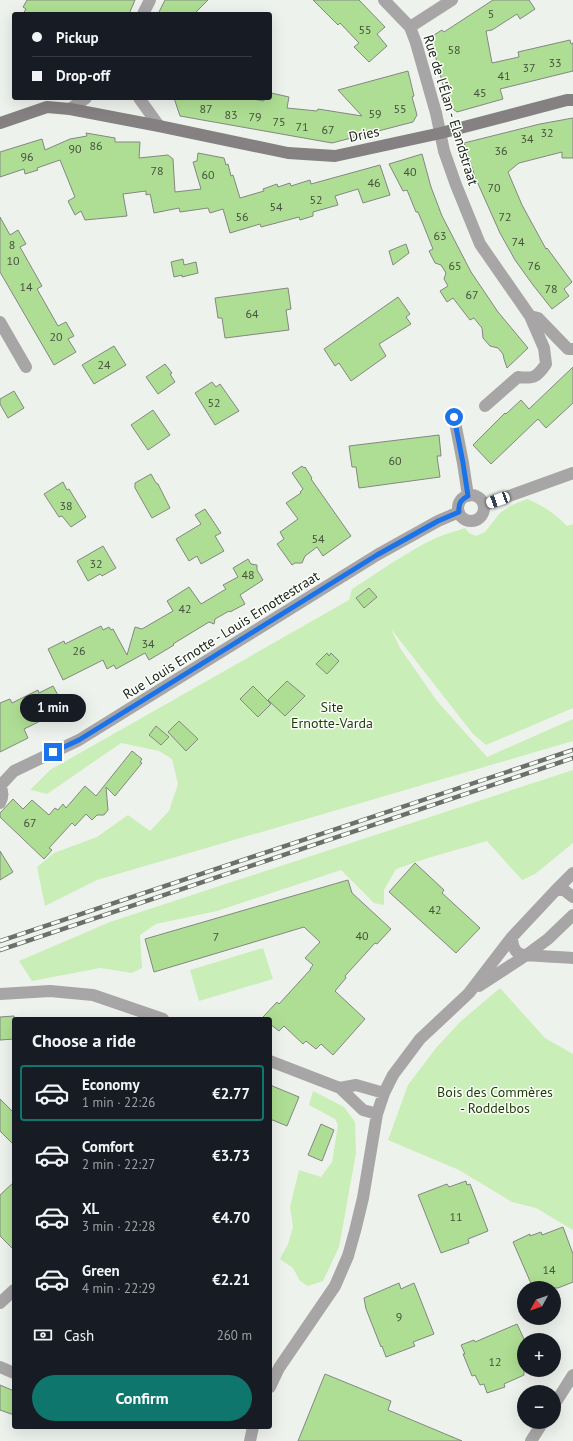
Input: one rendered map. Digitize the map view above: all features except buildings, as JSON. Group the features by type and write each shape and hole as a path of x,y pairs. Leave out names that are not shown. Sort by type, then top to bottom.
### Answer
{"street":[{"path":"144,12 150,0"},
{"name":"Rue de l'Élan - Elandstraat","path":"384,0 410,27 416,43 441,133 444,150 456,185 480,244 530,316 544,348 546,364 538,374 529,379 518,377 485,406"},
{"path":"410,27 452,0"},
{"path":"70,110 83,100"},
{"path":"140,100 159,126"},
{"name":"Dries","path":"0,123 47,107 159,126 288,153 335,156 441,133 567,100 573,100"},
{"name":"Rue de l'Élan - Elandstraat","path":"530,316 538,318 568,349 573,349"},
{"path":"0,322 26,366"},
{"path":"454,417 468,496"},
{"path":"484,505 573,473"},
{"path":"468,496 478,497 482,500 484,505 482,515 474,521 465,519 459,512 458,507 460,502 468,496"},
{"name":"Rue Louis Ernotte - Louis Ernottestraat","path":"0,802 3,792 0,785 14,771 79,740 377,555 438,521 459,512"},
{"path":"272,1383 279,1368 335,1286 348,1256 360,1211 378,1114 384,1093 393,1075 420,1039 469,993 512,938 573,873"},
{"path":"556,890 564,890 573,897"},
{"path":"469,993 548,939 573,915"},
{"path":"512,938 513,946 517,952 525,956 573,958"},
{"path":"0,994 50,990 93,996 157,1017"},
{"path":"272,1062 340,1088 363,1110 378,1114"},
{"path":"340,1088 356,1086 384,1093"},
{"path":"0,1303 12,1292"},
{"path":"0,1367 12,1372"},
{"path":"561,1394 573,1375"},
{"path":"250,1441 253,1429"},
{"path":"531,1441 539,1429"}],"green space":[{"name":"Site Ernotte-Varda","path":"527,499 548,510 567,526 573,524 573,708 486,745 473,734 391,629 400,648 437,701 487,757 573,719 573,741 97,880 45,906 37,867 54,853 97,837 128,815 150,831 169,811 178,784 172,759 159,751 121,743 47,794 31,790 50,770 349,600 352,589 416,548 438,537 465,528 469,533 476,536 485,532 500,513 510,506"},
{"path":"573,770 573,843 535,874 522,880 487,841 396,869 384,890 384,905 374,903 341,870 217,911 156,924 140,935 142,968 132,973 100,968 32,981 19,961 110,922"},
{"path":"263,948 273,979 199,1001 190,970"},
{"name":"Bois des Commères - Roddelbos","path":"500,988 545,1038 573,1054 573,1230 536,1208 512,1202 459,1170 388,1140 408,1085 436,1048 460,1022"},
{"path":"313,1091 344,1107 355,1122 356,1153 339,1247 323,1281 308,1286 300,1281 293,1268 280,1259 288,1244 293,1227 290,1207 299,1170 321,1177 332,1162 338,1125 335,1119 309,1105"}],"railway":[{"path":"0,941 573,750"},
{"path":"0,950 573,758"}],"route":[{"path":"53,752 79,740 377,555 449,515 459,512 458,507 460,502 468,496 454,417"}]}
